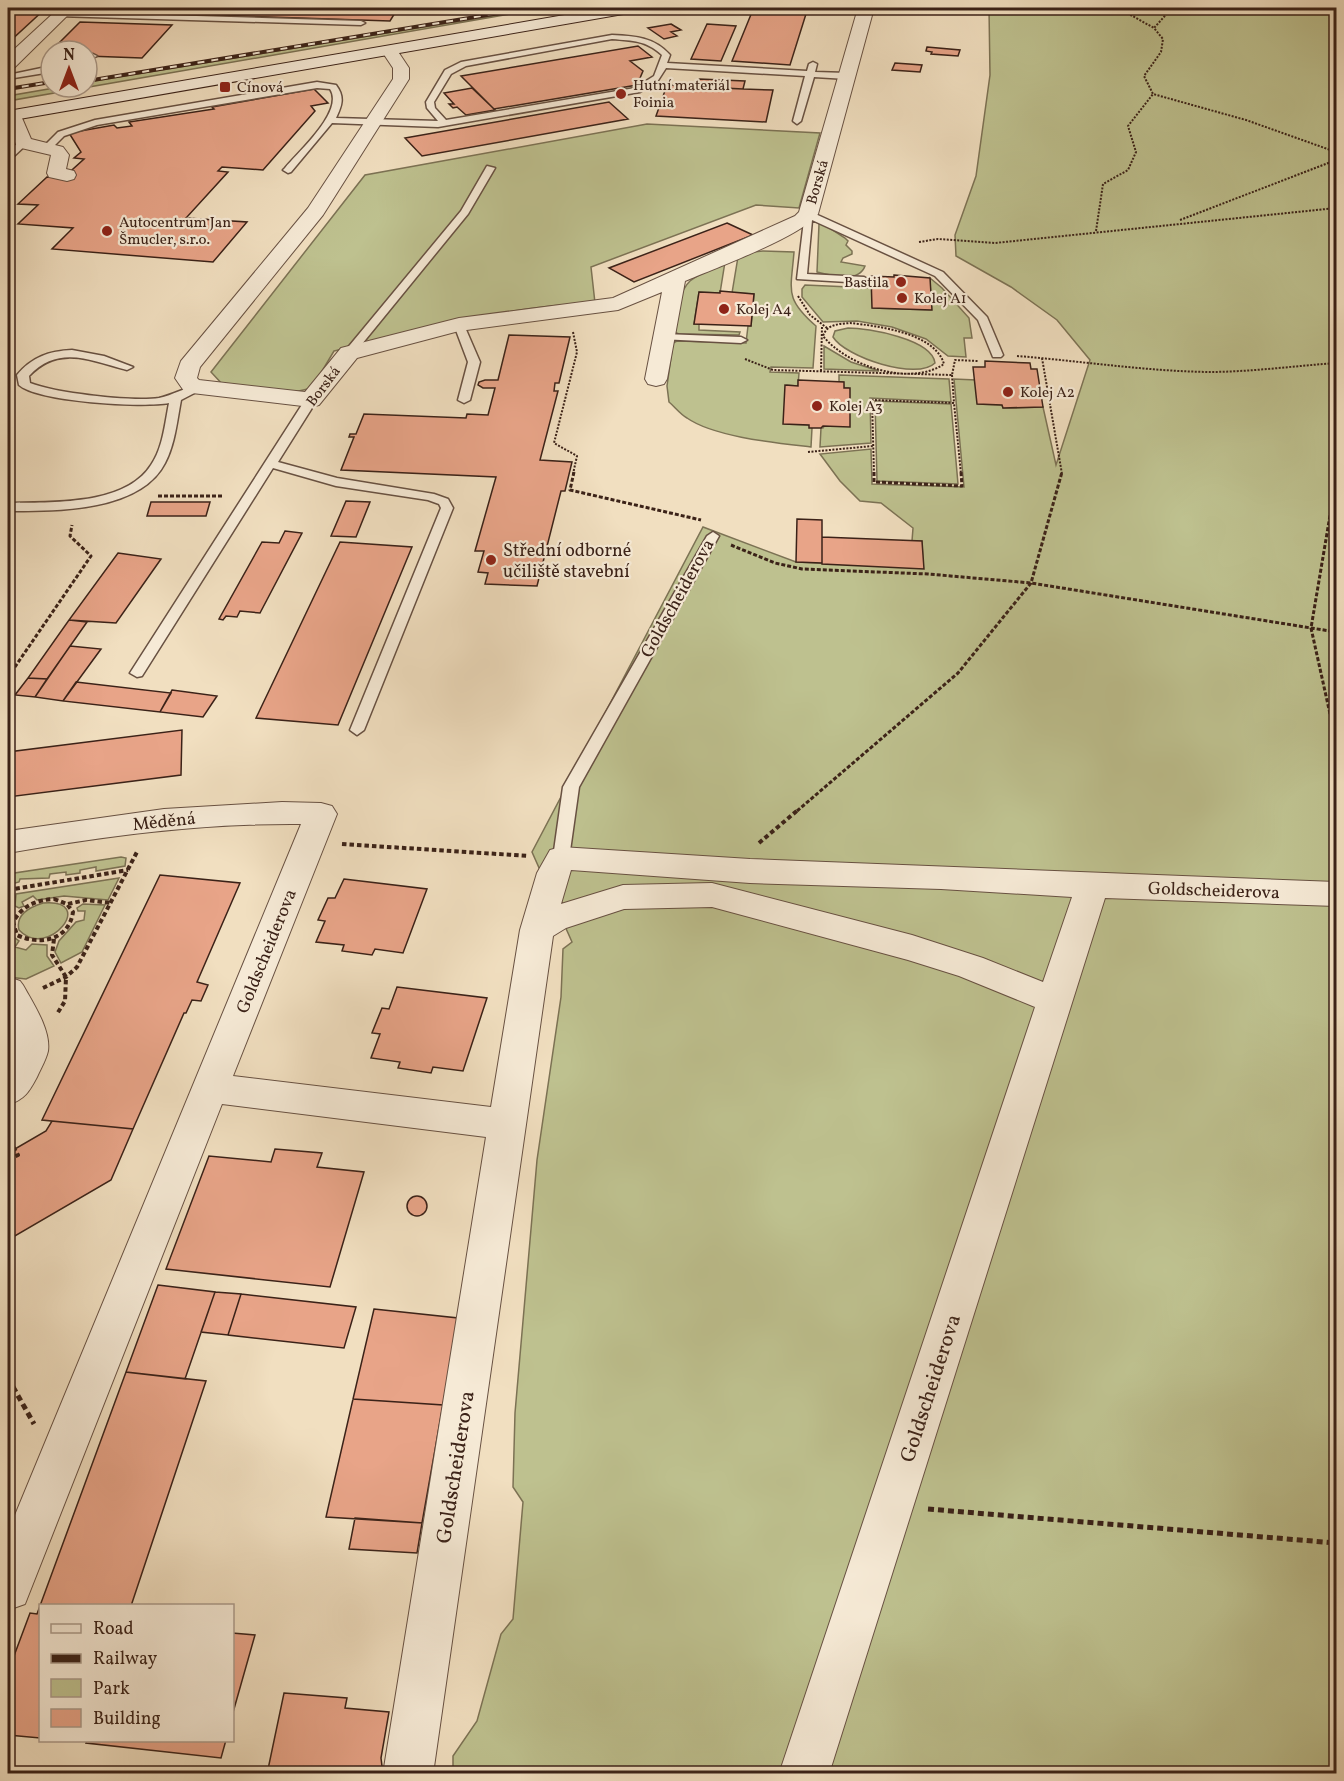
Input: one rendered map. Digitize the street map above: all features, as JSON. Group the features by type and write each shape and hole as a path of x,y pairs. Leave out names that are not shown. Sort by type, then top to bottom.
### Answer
{"street":[{"path":"67,175 56,172 60,155 57,151 48,147 23,143 10,115 629,8"},
{"name":"Borská","path":"311,400 349,353 459,325 618,304 802,220 808,214 866,8"},
{"path":"8,64 63,11"},
{"path":"311,400 198,388 188,383 186,378 189,366 316,211 375,122 403,74 389,50"},
{"path":"656,379 675,278"},
{"name":"Měděná","path":"8,842 98,828 221,815 279,812 316,828"},
{"name":"Goldscheiderova","path":"8,1587 316,828"},
{"name":"Goldscheiderova","path":"408,1773 537,930 553,873 561,858 750,871 1336,894"},
{"name":"Goldscheiderova","path":"804,1773 1092,886"},
{"path":"537,930 554,919 623,897 712,895 961,964 1055,1001"},
{"path":"8,1090 18,1078 30,1047 12,996"},
{"path":"210,1088 508,1124"}],"lane":[{"path":"63,11 360,23"},
{"path":"330,120 444,123 637,90 657,80 666,55 659,48 639,39 612,37 464,64 448,72 430,102 431,108 444,123"},
{"path":"662,65 812,69 847,76"},
{"path":"797,121 812,69"},
{"path":"8,77 39,71"},
{"path":"48,147 61,134 95,123 317,85 333,87 338,93 339,102 330,120 288,170"},
{"path":"8,157 23,143"},
{"path":"349,353 465,212 490,168"},
{"path":"864,280 801,277 808,214 939,274 983,319 997,355"},
{"path":"459,325 474,362 464,400"},
{"path":"664,337 741,340"},
{"path":"127,367 83,355 60,354 46,356 32,364 23,375 25,385 46,393 137,402 155,402 176,398 198,388"},
{"path":"8,507 58,505 122,496 140,485 157,467 167,440 176,398"},
{"name":"Borská","path":"137,673 311,400"},
{"path":"271,464 336,482 430,497 444,502 447,508 357,730"},
{"name":"Goldscheiderova","path":"561,858 571,787 713,536"}],"path":[{"path":"1118,8 1154,28 1162,39 1161,52 1144,76 1153,94 1242,118 1336,152"},
{"path":"1154,28 1172,8"},
{"path":"1096,231 1103,184 1128,170 1136,152 1128,126 1153,94"},
{"path":"1174,223 1336,160"},
{"path":"889,250 932,238 978,244 1336,208"},
{"path":"801,277 798,297 804,308 822,326 827,328 850,323 887,328 925,342 938,351 944,358 944,364 939,369 915,373 876,367 844,355 824,339 823,333 827,328"},
{"name":"Goldscheiderova","path":"562,311 576,337 577,352 554,443 577,456 570,490 714,522 713,536"},
{"path":"821,371 822,326"},
{"path":"954,403 872,400 874,482 962,486 952,375 955,360 978,362 978,355 997,355 1095,362 1148,370 1211,372 1336,363"},
{"path":"750,871 746,854 958,673 1031,583 1062,473 1042,358"},
{"path":"773,370 952,375"},
{"path":"808,452 873,446"},
{"path":"1336,480 1311,628 1336,741"},
{"path":"122,496 251,496"},
{"path":"8,677 91,556 70,536 73,523"},
{"path":"713,536 747,553 802,569 928,574 1031,583 1336,632"},
{"path":"316,828 561,858"},
{"path":"12,996 66,977 77,967 86,954 138,849"},
{"path":"68,904 73,911 72,922 63,933 38,942 24,940 15,933 15,918 10,909 9,890 128,870"},
{"path":"15,918 24,908 38,901 54,899 68,904 86,900 111,903"},
{"path":"30,1047 58,1014 65,1001 66,977 52,955 54,938"},
{"path":"8,1138 10,1147 18,1155 8,1161"},
{"path":"8,1378 57,1464"},
{"path":"892,1506 1336,1543"}],"green space":[{"path":"540,8 545,8 99,85 99,80"},
{"path":"989,8 1336,8 1336,1773 453,1774 453,1756 477,1721 501,1634 513,1619 523,1502 513,1487 515,1413 537,1160 561,997 563,949 572,942 532,852 703,527 796,562 923,568 922,541 912,541 913,528 881,503 860,501 840,481 820,454 871,449 872,484 964,487 954,379 976,380 978,404 1002,405 1003,408 1043,407 1056,465 1090,360 1057,320 1011,287 956,256 955,235 976,176 990,75"},
{"path":"39,91 39,96 8,101 8,96"},
{"path":"647,124 820,133 799,208 756,205 591,267 595,303 529,309 463,320 334,351 312,388 290,393 224,386 211,372 365,175"},
{"path":"819,224 825,225 848,241 846,245 852,254 843,258 841,262 865,266 862,271 857,275 844,277 817,272"},
{"path":"794,252 791,285 794,301 816,326 813,368 771,367 770,372 799,373 798,386 787,385 785,424 809,425 812,428 811,447 746,438 713,430 682,415 669,402 667,386 673,343 677,341 746,343 748,326 751,326 754,294 732,293 738,257 743,253"},
{"path":"725,262 720,293 699,292 694,324 699,324 699,330 740,332 739,335 674,332 678,305 686,286 698,276"},
{"path":"930,278 969,318 972,338 964,338 966,357 948,356 926,339 892,327 857,321 823,322 802,297 802,289 805,285 873,288 873,308 931,310"},
{"path":"848,328 870,330 911,341 923,347 935,363 926,368 913,369 898,368 866,359 840,345 833,337 835,331"},
{"path":"824,346 851,362 879,371 824,369"},
{"path":"839,375 949,379 951,402 870,398 871,443 820,447 821,428 848,388 844,388 843,382 839,382"},
{"path":"875,401 951,404 958,484 877,481"},
{"path":"126,858 125,866 96,871 96,867 66,875 66,872 50,874 49,878 20,879 19,882 8,885 8,874"},
{"path":"119,878 108,900 64,896 37,900 33,896 22,902 24,906 19,908 15,906 16,894"},
{"path":"43,903 59,904 67,909 67,918 54,934 43,938 31,938 19,930 19,920 21,915 29,909"},
{"path":"83,904 105,905 82,952 61,963 55,952 59,941 76,922 84,920 85,911 78,911 77,908"},
{"path":"8,933 19,941 15,947 26,950 32,944 47,945 47,956 54,966 26,979 8,977 8,971 14,968 8,959"}],"building":[{"path":"21,8 46,8 8,43 8,20"},
{"path":"97,8 398,8 390,21 93,11"},
{"path":"752,12 806,14 790,65 732,61"},
{"path":"80,22 172,25 142,58 99,56 99,39 63,39"},
{"path":"671,24 681,30 671,32 677,36 664,39 648,28"},
{"path":"707,24 736,26 721,61 691,59"},
{"path":"638,46 652,57 630,61 643,71 637,85 494,109 461,76"},
{"path":"927,47 960,50 958,56 931,54 932,52 926,51"},
{"path":"895,63 922,65 920,72 892,70"},
{"path":"699,79 745,81 743,89 697,87"},
{"path":"667,85 773,90 766,122 656,116"},
{"path":"472,88 495,110 466,115 457,107 453,108 449,104 454,104 444,93"},
{"path":"314,89 328,103 311,106 315,111 263,170 222,167 218,171 228,172 186,218 247,222 213,262 52,249 73,228 18,224 38,205 18,204 47,177 63,178 84,159 74,158 81,152 69,133 114,125 117,128 132,126 129,122 214,109 212,107"},
{"path":"609,102 628,119 422,156 405,138"},
{"path":"727,223 753,235 634,282 609,268"},
{"name":"Kolej A1","path":"894,275 930,278 932,310 872,308 871,276 894,277"},
{"name":"Kolej A4","path":"720,291 754,294 751,326 694,324 699,292 720,293"},
{"path":"509,335 570,337 559,383 555,383 554,391 558,391 540,460 572,462 565,491 561,491 537,586 485,584 488,573 478,572 484,551 475,551 496,477 341,470 354,437 349,437 350,434 356,434 364,414 466,418 467,414 488,415 495,388 483,388 478,385 479,382 485,380 498,380"},
{"name":"Kolej A2","path":"985,361 1030,363 1031,369 1037,369 1043,407 1003,408 1002,405 977,404 973,367 985,367"},
{"name":"Kolej A3","path":"798,380 844,382 844,388 850,388 850,427 809,428 809,425 783,424 785,385 798,386"},
{"path":"346,501 370,502 356,537 331,536"},
{"path":"151,502 210,502 206,516 147,516"},
{"path":"797,519 822,520 822,563 796,562"},
{"path":"285,531 302,533 260,613 240,611 237,617 226,616 223,620 219,619 262,542 279,543"},
{"path":"822,537 922,541 924,569 822,564"},
{"path":"340,542 412,547 338,725 256,718"},
{"path":"118,553 161,559 116,623 69,620"},
{"path":"69,620 87,622 47,679 28,678"},
{"path":"70,646 101,649 63,701 35,697"},
{"path":"28,678 47,679 35,697 15,695"},
{"path":"76,682 171,693 160,712 63,701"},
{"path":"172,690 217,696 203,717 160,712"},
{"path":"182,730 181,775 8,797 8,752"},
{"path":"160,875 240,883 197,982 208,985 201,1001 192,1000 184,1013 133,1129 42,1120"},
{"path":"344,879 427,889 403,953 375,949 372,955 342,951 344,945 316,942 325,921 318,920 328,898 335,898"},
{"path":"397,987 487,998 463,1071 433,1067 431,1073 398,1068 400,1062 371,1058 380,1034 372,1033 382,1008 389,1009"},
{"path":"52,1121 133,1129 111,1180 8,1240 8,1153 46,1131"},
{"path":"275,1149 322,1153 317,1167 364,1172 330,1287 166,1269 209,1156 271,1162"},
{"path":"417,1196 424,1199 427,1206 424,1213 417,1216 410,1213 407,1206 410,1199"},
{"path":"158,1285 215,1292 185,1379 126,1372"},
{"path":"215,1292 241,1294 228,1335 201,1332"},
{"path":"241,1294 356,1307 344,1348 228,1335"},
{"path":"374,1309 458,1318 443,1405 353,1399"},
{"path":"126,1372 206,1381 132,1604 41,1604"},
{"path":"353,1399 443,1405 422,1523 326,1517"},
{"path":"355,1518 422,1523 417,1553 349,1549"},
{"path":"39,1609 39,1738 8,1735 8,1672 30,1613 37,1614"},
{"path":"234,1633 255,1635 234,1709"},
{"path":"284,1693 347,1698 345,1708 389,1712 381,1758 383,1774 267,1774"},
{"path":"86,1742 225,1742 221,1758"}],"railway":[{"path":"99,79 530,8"},
{"path":"8,89 39,84"}],"place":[{"name":"Cínová","path":"225,87"},
{"name":"Hutní materiál Foinia","path":"621,94"},
{"name":"Autocentrum Jan Šmucler, s.r.o.","path":"107,231"},
{"name":"Bastila","path":"901,282"},
{"name":"Kolej A1","path":"902,298"},
{"name":"Kolej A4","path":"724,309"},
{"name":"Kolej A2","path":"1008,392"},
{"name":"Kolej A3","path":"817,406"},
{"name":"Střední odborné učiliště stavební","path":"491,560"}]}
